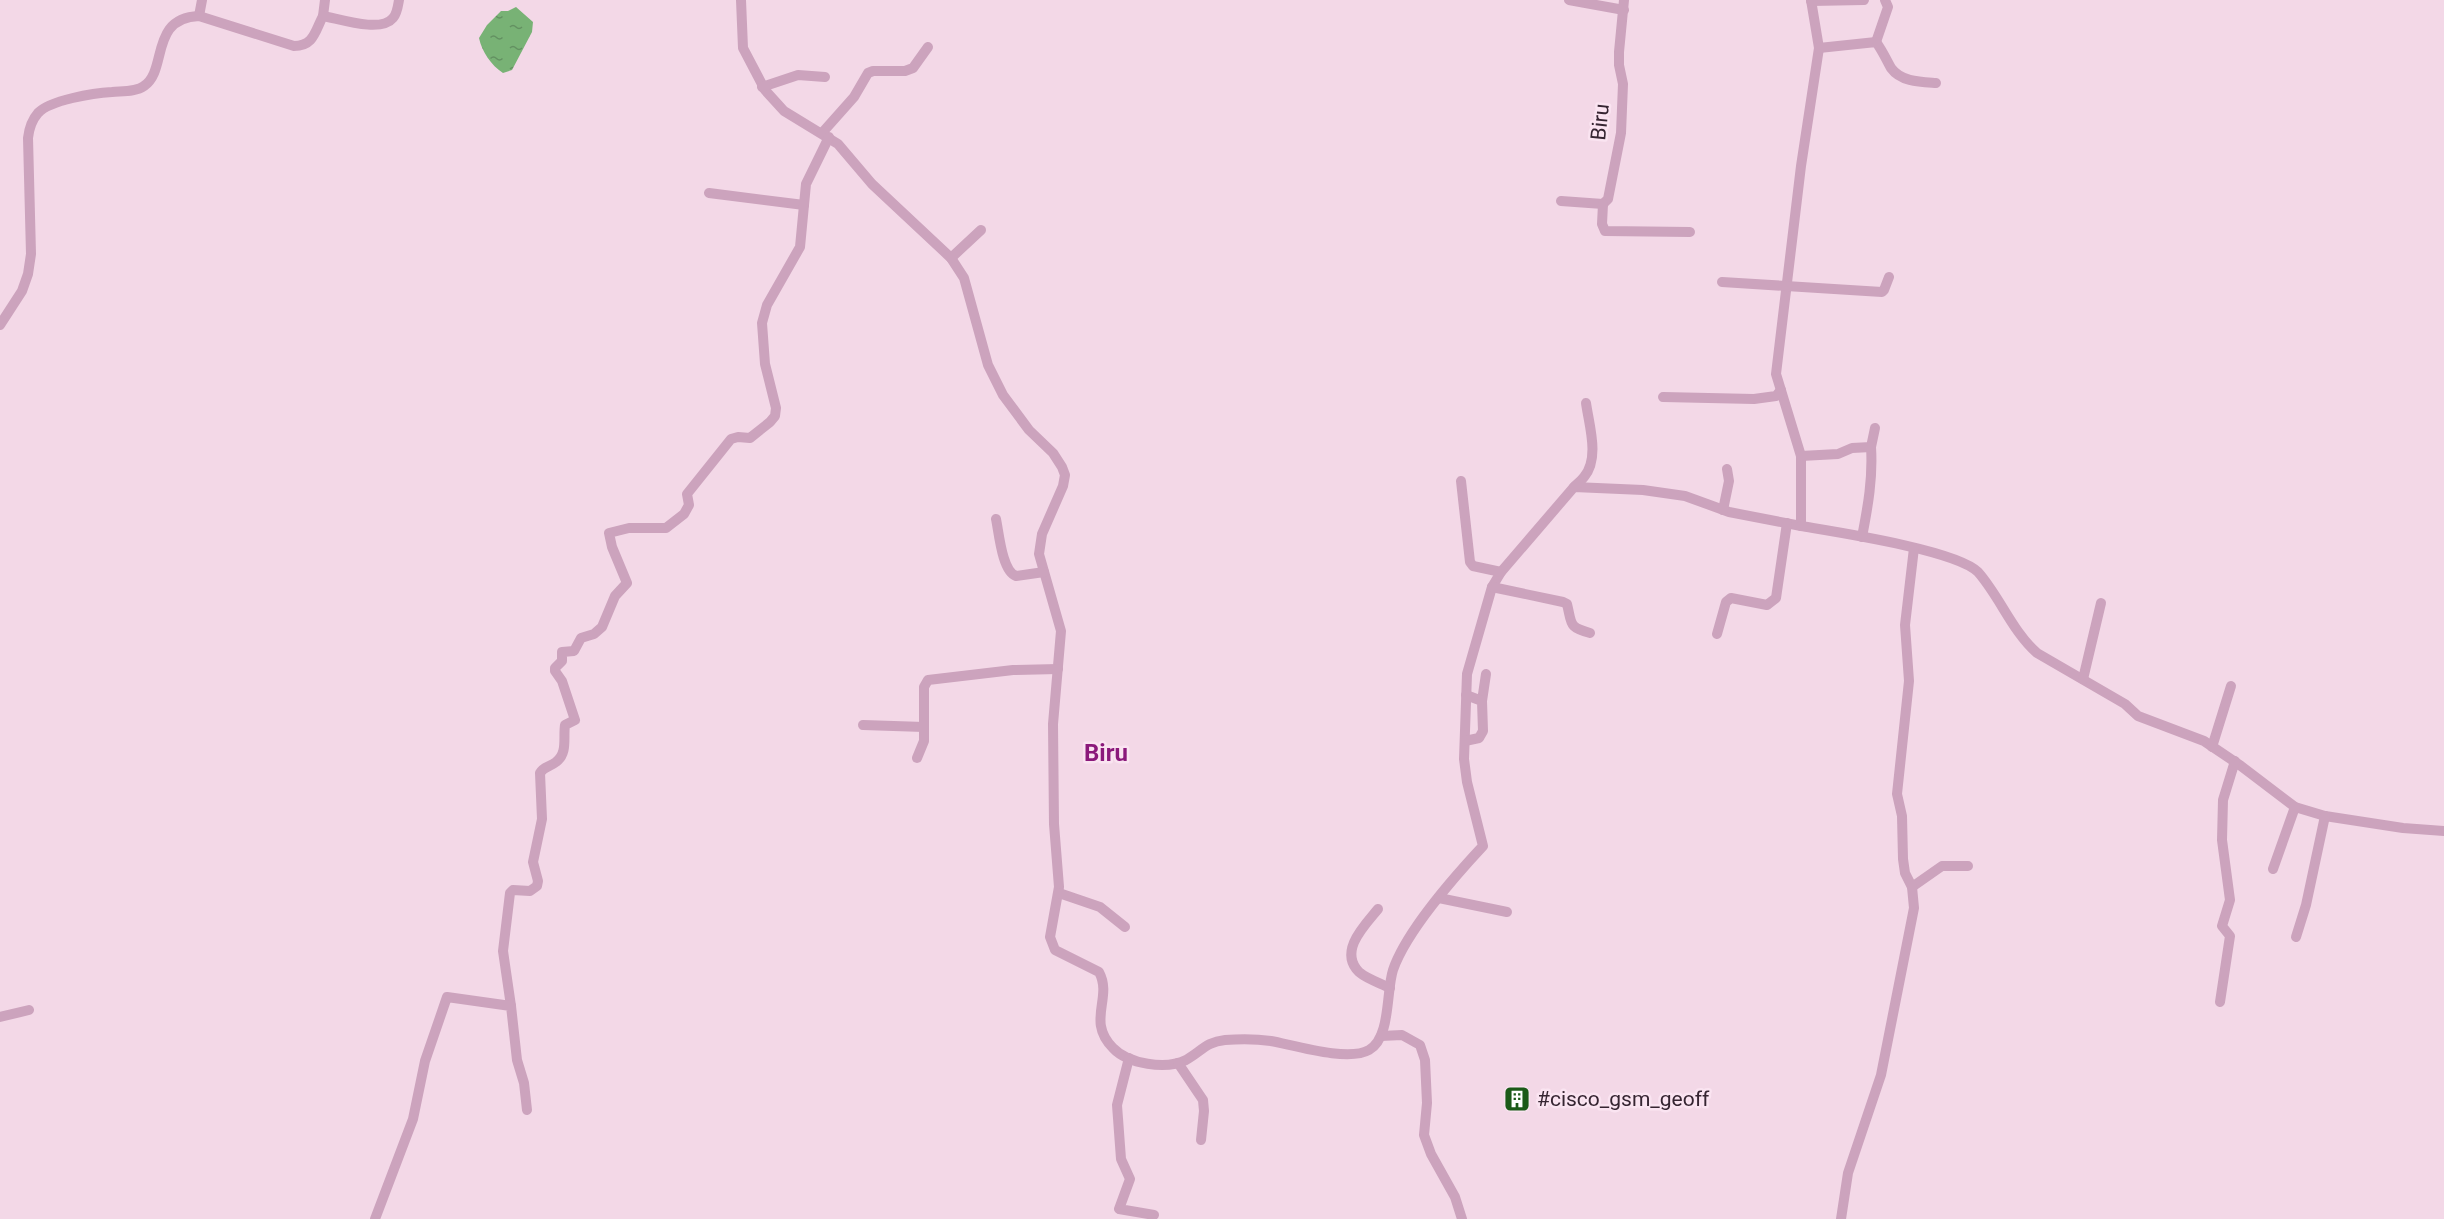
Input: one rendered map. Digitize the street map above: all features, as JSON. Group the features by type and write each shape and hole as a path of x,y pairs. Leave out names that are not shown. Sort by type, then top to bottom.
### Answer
{"street":[{"path":"199,16 202,0"},
{"path":"0,325 22,291 28,274 31,254 28,138 30,124 39,112 50,106 95,93 132,90 144,86 151,76 172,26 188,16 199,16 294,46 302,46 312,41 323,16 325,0"},
{"path":"323,16 370,25 386,24 395,17 399,0"},
{"path":"741,0 743,48 762,87 784,111 838,144 872,184 951,258 964,278 987,365 1003,395 1029,430 1053,453 1065,475 1064,486 1040,543 1039,554 1060,622 1053,724 1054,824 1059,893 1050,937 1055,950 1099,972 1103,987 1099,1022 1101,1028 1114,1049 1129,1058 1157,1064 1178,1062 1198,1052 1209,1043 1227,1040 1268,1041 1312,1051 1352,1053 1369,1050 1381,1036 1392,972 1400,953 1439,898 1484,843 1467,782 1465,741 1467,674 1492,587 1501,572 1587,473 1592,456 1586,403"},
{"path":"1569,0 1624,5"},
{"path":"1801,526 1801,456 1776,374 1819,48 1811,1 1859,0"},
{"path":"1876,42 1888,8 1885,0"},
{"name":"Biru","path":"1603,204 1608,199 1621,134 1623,84 1619,52 1624,5"},
{"path":"1819,48 1876,42"},
{"path":"1876,42 1891,67 1900,76 1918,82 1936,83"},
{"path":"527,1110 524,1083 517,1060 503,951 510,893 513,890 530,891 537,886 538,881 533,862 542,819 540,773 542,769 560,758 564,751 565,725 575,720 562,681 555,668 562,661 562,652 574,651 578,647 580,638 594,634 602,627 618,590 626,585 609,533 629,528 666,528 684,514 689,504 687,494 731,439 750,438 771,422 775,416 776,408 765,364 762,323 770,299 800,247 806,184 825,135 854,97 868,73 905,71 913,68 928,47"},
{"path":"762,87 798,75 825,77"},
{"path":"710,193 804,205"},
{"path":"1561,201 1603,204 1602,224 1605,231 1690,232"},
{"path":"951,258 981,230"},
{"path":"1722,282 1882,291 1889,277"},
{"path":"1663,397 1759,399 1776,396 1781,390"},
{"path":"1862,537 1870,493 1872,470 1870,447 1875,428"},
{"path":"1801,456 1838,454 1852,448 1870,447"},
{"path":"1724,510 1729,481 1727,469"},
{"path":"1461,481 1470,562 1473,566 1501,572"},
{"path":"1574,487 1643,490 1685,496 1724,510 1914,548 1969,565 1986,583 2026,644 2037,653 2125,704 2138,717 2163,724 2212,747 2235,761 2295,807 2325,816 2403,828 2444,831"},
{"path":"996,519 1006,566 1012,575 1044,572"},
{"path":"1718,634 1726,602 1731,598 1767,605 1776,598 1787,523"},
{"path":"1840,1219 1848,1173 1881,1075 1914,908 1912,888 1904,867 1902,816 1897,794 1909,681 1905,625 1914,548"},
{"path":"1492,587 1568,604 1571,623 1574,627 1590,633"},
{"path":"2083,679 2101,603"},
{"path":"918,758 924,741 924,687 931,678 1013,670 1058,669"},
{"path":"1465,741 1482,735 1482,701 1486,674"},
{"path":"2212,747 2231,686"},
{"path":"1466,695 1482,701"},
{"path":"863,725 924,727"},
{"path":"2220,1002 2230,939 2229,933 2222,926 2230,900 2222,840 2222,815 2223,800 2235,761"},
{"path":"2273,869 2295,807"},
{"path":"2296,936 2306,905 2325,816"},
{"path":"1912,888 1942,866 1968,866"},
{"path":"1059,893 1100,907 1125,927"},
{"path":"1439,898 1507,912"},
{"path":"1378,909 1355,938 1352,957 1360,973 1390,988"},
{"path":"375,1219 413,1119 425,1061 446,998 448,996 511,1006"},
{"path":"0,1017 29,1010"},
{"path":"1381,1036 1402,1035 1420,1045 1425,1060 1427,1103 1424,1134 1431,1154 1455,1197 1462,1219"},
{"path":"1129,1058 1117,1105 1121,1159 1130,1179 1118,1206 1121,1210 1154,1215"},
{"path":"1178,1062 1203,1100 1201,1140"}],"water":[{"path":"516,7 533,22 532,32 512,70 503,73 488,58 479,38 487,25 501,11 508,11"}],"place":[{"name":"#cisco_gsm_geoff","path":"1517,1099"}],"district":[{"name":"Biru","path":"1106,753"}]}
